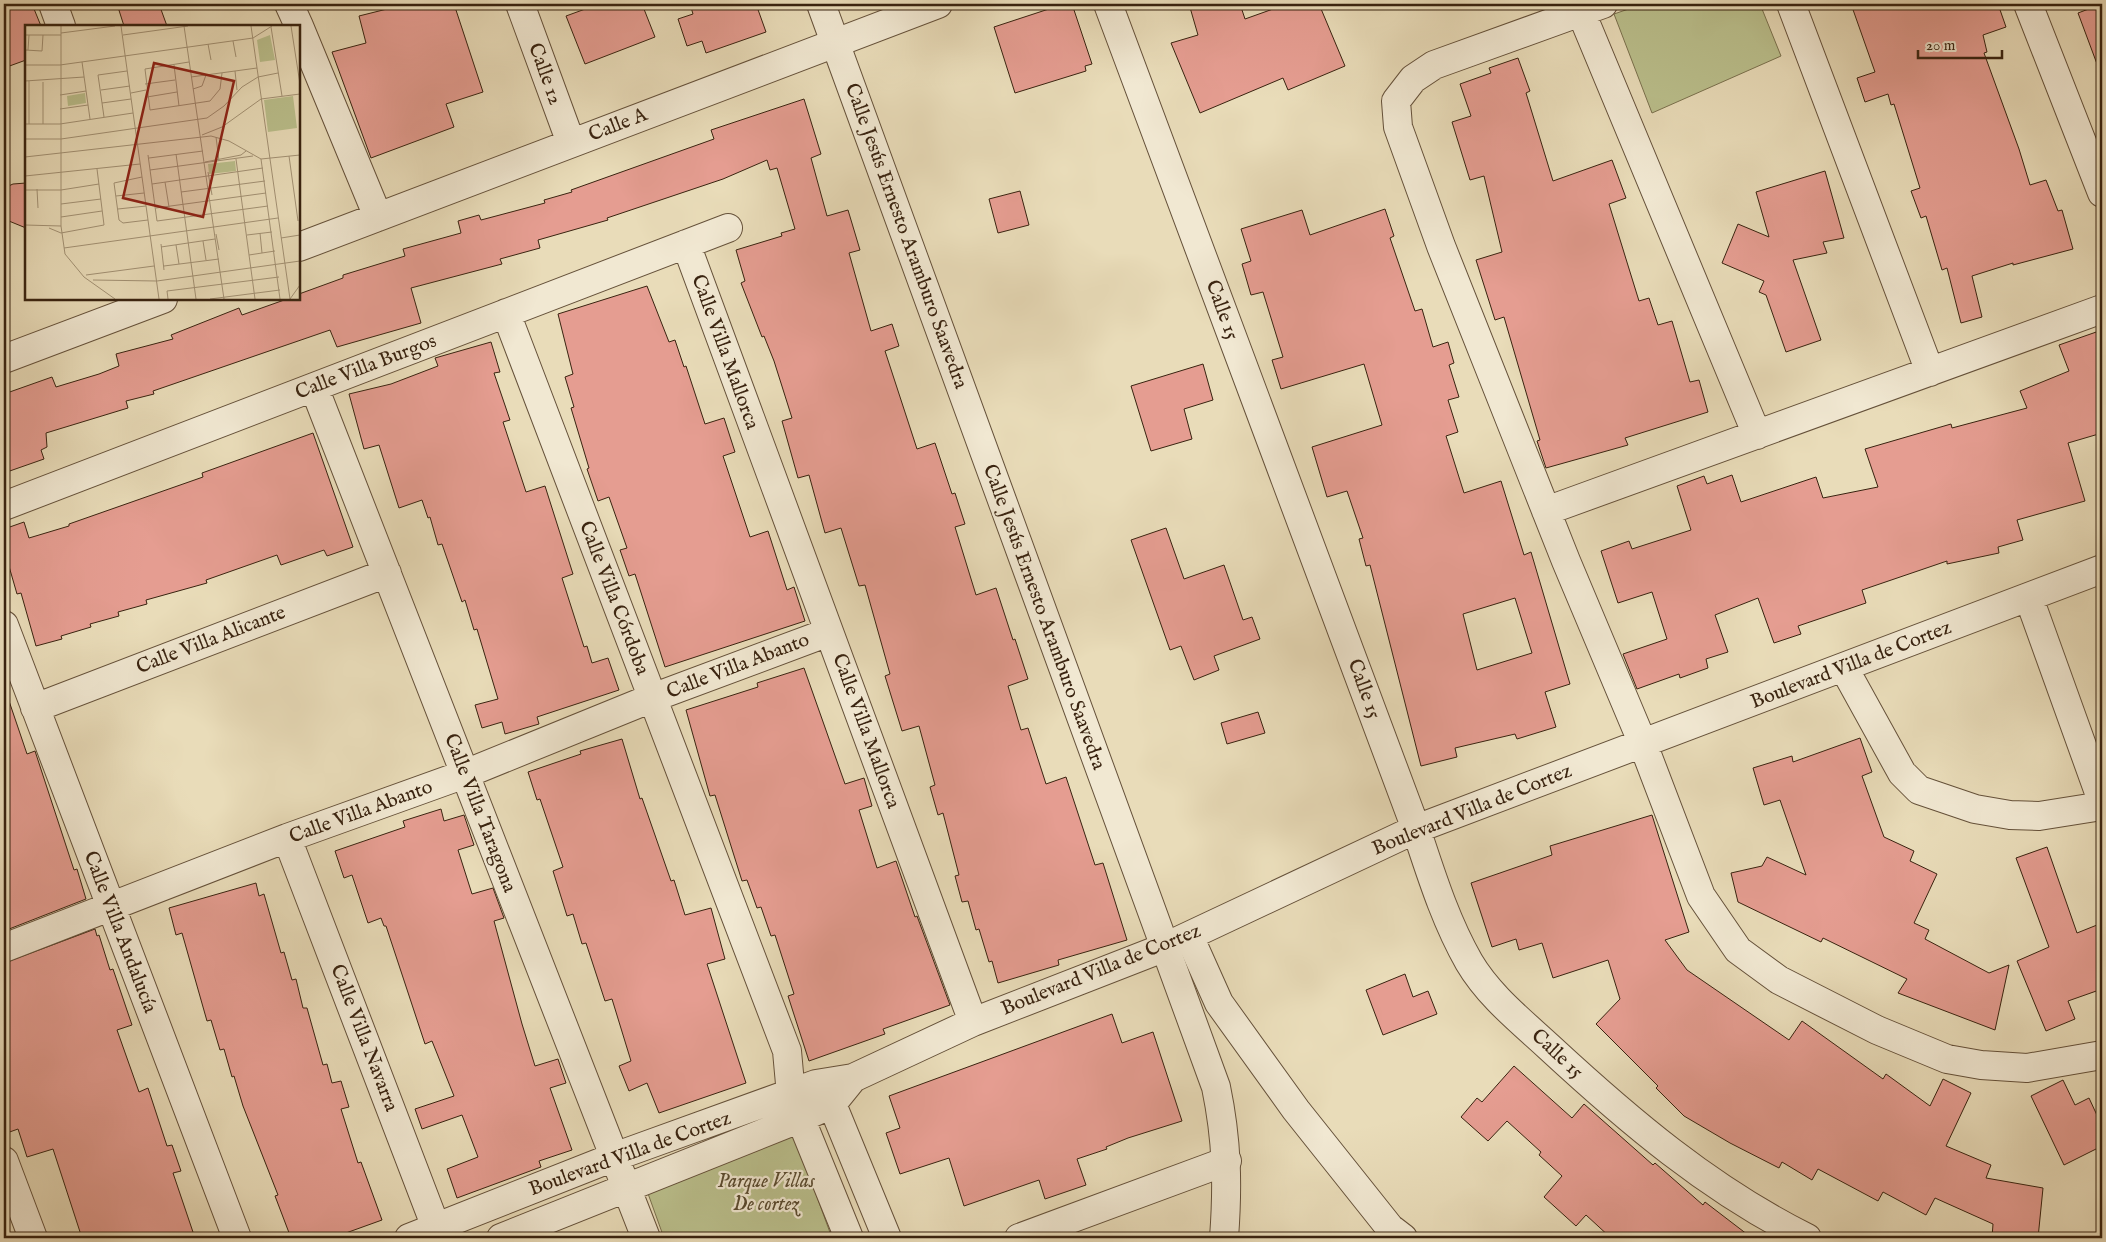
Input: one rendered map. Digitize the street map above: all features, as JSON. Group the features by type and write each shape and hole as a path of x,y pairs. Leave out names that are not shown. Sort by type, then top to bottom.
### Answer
{"street":[{"path":"53,4 61,25"},
{"path":"289,4 299,25"},
{"name":"Calle 12","path":"520,4 572,143"},
{"name":"Calle Jesús Ernesto Aramburo Saavedra","path":"821,4 1163,948 1216,1088 1224,1127 1227,1160 1224,1238"},
{"name":"Calle A","path":"300,247 938,4"},
{"name":"Calle 15","path":"1108,4 1416,829 1443,910 1470,963 1497,999 1616,1109 1700,1175 1807,1238"},
{"path":"1791,4 1930,372"},
{"path":"2028,4 2102,193"},
{"path":"1757,434 1592,8 1434,65 1413,79 1396,101 1398,127 1441,246 1546,511 1643,744 1701,896 1738,950 1779,980 1876,1030 1946,1059 2027,1068 2102,1054"},
{"path":"300,28 378,217"},
{"name":"Calle Villa Burgos","path":"4,506 728,228"},
{"name":"Calle Villa Mallorca","path":"686,244 973,1022"},
{"path":"4,359 158,300"},
{"path":"1546,511 2102,309"},
{"name":"Calle Villa Córdoba","path":"506,313 787,1051 796,1106 848,1238"},
{"name":"Calle Villa Taragona","path":"314,387 646,1238"},
{"name":"Boulevard Villa de Cortez","path":"501,1238 626,1188 973,1022 1163,948 1416,829 2102,569"},
{"name":"Calle Villa Alicante","path":"35,708 387,573"},
{"path":"2029,598 2102,801"},
{"name":"Calle Villa Andalucía","path":"4,625 237,1238"},
{"name":"Calle Villa Abanto","path":"4,948 287,838 465,774 652,698 829,632"},
{"path":"1844,668 1902,772 1920,790 1975,809 2010,815 2040,816 2102,806"},
{"name":"Calle Villa Navarra","path":"287,838 438,1233"},
{"path":"1189,936 1219,1003 1296,1110 1390,1228 1403,1238"},
{"name":"Calle Villa Córdoba","path":"787,1051 824,1094 887,1238"},
{"name":"Boulevard Villa de Cortez","path":"409,1238 438,1233 614,1157 796,1106"},
{"path":"1019,1238 1227,1160"},
{"path":"4,1161 33,1238"}],"green space":[{"path":"1643,4 1760,4 1781,56 1652,113 1614,14"},
{"name":"Parque Villas De cortez","path":"794,1134 832,1238 664,1238 646,1188"}],"building":[{"path":"4,4 32,4 41,25 25,25 25,60 4,68"},
{"path":"117,4 159,4 167,25 124,25"},
{"path":"407,4 454,4 483,92 446,104 454,127 371,158 332,52 366,43 359,16"},
{"path":"599,4 642,4 655,37 585,64 566,16"},
{"path":"690,4 756,4 766,32 706,53 702,41 687,46 678,19 693,14"},
{"path":"1064,4 1072,4 1092,64 1085,66 1086,71 1015,93 994,27"},
{"path":"1189,4 1240,4 1245,19 1287,4 1319,4 1345,66 1288,90 1283,78 1200,113 1171,43 1198,35"},
{"path":"1851,4 1998,4 2006,27 1983,35 1987,52 1984,53 2030,185 2046,180 2058,211 2062,210 2073,249 2013,265 2013,263 1972,276 1982,317 1961,323 1947,268 1942,270 1926,216 1921,218 1911,191 1920,188 1894,104 1891,105 1888,94 1865,102 1857,78 1875,72"},
{"path":"2102,4 2102,71 2100,72 2078,13"},
{"path":"1518,58 1530,91 1526,93 1553,181 1612,160 1626,198 1609,204 1639,301 1649,298 1658,325 1672,321 1690,382 1699,380 1708,412 1625,438 1628,445 1546,468 1537,441 1540,440 1504,317 1495,320 1476,260 1502,252 1484,176 1470,180 1452,122 1471,116 1460,84 1491,73 1489,68"},
{"path":"804,99 821,154 811,158 827,216 848,210 860,250 849,253 871,331 892,324 899,346 885,351 917,449 935,443 952,494 955,493 965,524 955,527 976,595 996,588 1013,640 1015,639 1028,679 1008,686 1021,730 1028,728 1046,784 1066,777 1095,865 1103,863 1127,940 1058,960 1059,965 998,983 992,961 989,962 979,929 976,930 968,901 962,902 955,876 959,875 943,813 938,815 930,787 935,785 919,726 902,731 885,676 890,674 865,585 859,586 841,528 825,533 809,475 798,478 782,421 792,418 774,361 764,336 762,337 741,283 745,281 736,250 782,236 781,233 795,229 777,168 770,170 767,160 723,179 607,218 608,220 538,240 540,248 500,259 502,264 411,288 421,323 337,347 330,330 153,391 154,394 126,401 128,408 46,433 47,447 41,450 44,459 4,473 4,394 52,377 56,387 99,374 119,366 116,354 173,339 171,335 239,308 242,315 284,300 300,300 300,294 343,278 343,275 405,256 403,249 461,233 458,221 479,215 481,220 545,203 544,200 572,192 571,190 714,139 711,130"},
{"path":"1825,171 1844,238 1823,242 1827,253 1793,260 1821,340 1786,352 1766,295 1759,292 1764,281 1722,263 1738,224 1769,237 1756,192"},
{"path":"25,183 25,228 4,219 4,188 13,184"},
{"path":"1020,191 1029,225 998,233 989,199"},
{"path":"1385,209 1394,236 1390,238 1415,311 1422,309 1433,347 1448,342 1454,363 1449,365 1459,397 1448,400 1458,432 1446,436 1464,493 1501,481 1524,555 1531,552 1570,684 1545,692 1556,727 1517,739 1515,734 1455,748 1457,757 1421,766 1370,565 1366,566 1359,539 1363,538 1347,491 1327,497 1312,447 1382,425 1364,364 1281,389 1272,360 1283,357 1263,292 1251,295 1242,264 1251,261 1241,229 1302,210 1310,235","holes":["1515,598 1532,653 1477,670 1463,614"]},
{"path":"647,286 669,342 675,340 684,367 686,366 705,424 724,418 735,452 723,456 750,537 768,531 787,590 794,587 805,621 665,667 635,574 629,576 620,550 627,548 609,497 598,501 587,469 589,468 571,408 574,407 565,377 573,374 558,314"},
{"path":"2102,330 2102,433 2068,443 2085,501 2017,520 2023,540 1998,547 1999,553 1947,564 1947,561 1862,590 1866,603 1798,626 1801,634 1774,643 1758,598 1715,615 1728,652 1706,659 1708,668 1680,678 1679,674 1637,689 1623,654 1667,639 1652,592 1618,603 1601,551 1629,541 1632,549 1691,530 1677,486 1704,476 1707,484 1732,475 1741,502 1816,477 1823,498 1878,487 1865,449 1951,424 1952,428 2027,408 2020,391 2069,371 2059,345"},
{"path":"491,342 500,372 494,373 510,420 503,422 526,492 545,486 573,574 562,578 584,647 587,646 592,663 608,658 619,690 537,717 539,724 505,734 502,722 482,728 475,705 498,699 477,629 474,630 465,600 462,602 442,544 438,545 430,517 428,518 422,500 399,508 379,445 364,449 349,394 391,384 438,366 435,358"},
{"path":"1203,364 1213,400 1184,409 1192,439 1151,451 1131,386"},
{"path":"313,433 353,547 327,556 324,550 281,565 277,555 206,580 207,583 146,600 147,604 118,612 119,616 90,624 91,627 61,636 62,639 36,646 21,593 17,594 4,549 4,529 24,522 29,538 69,526 69,524 203,477 202,473"},
{"path":"1166,528 1184,579 1224,565 1243,620 1252,617 1260,639 1214,656 1219,670 1194,680 1181,646 1170,650 1131,540"},
{"path":"804,668 845,784 864,778 872,806 859,810 877,868 896,861 915,917 917,916 950,1005 883,1029 885,1034 809,1061 788,996 794,994 775,935 771,936 761,907 757,908 747,880 742,881 715,795 710,796 686,710 758,687 757,683"},
{"path":"4,698 8,698 27,754 35,751 74,870 77,869 86,899 4,931"},
{"path":"1258,712 1265,733 1227,744 1221,723"},
{"path":"1860,738 1872,772 1862,776 1884,837 1914,851 1910,861 1937,874 1914,923 1929,930 1925,939 1989,973 2009,965 1995,1030 1898,993 1907,979 1823,938 1821,942 1738,902 1731,873 1762,866 1767,857 1806,875 1780,800 1764,805 1753,768 1792,756 1793,762"},
{"path":"622,739 640,799 642,798 671,881 674,880 685,915 711,908 725,959 707,964 746,1083 659,1113 647,1083 629,1091 619,1066 631,1061 612,999 605,1001 586,943 582,944 573,914 567,916 553,871 563,867 540,799 537,800 528,772 581,754 580,751"},
{"path":"441,809 444,821 464,815 474,845 458,850 472,894 493,888 504,918 494,921 535,1066 558,1059 566,1083 550,1088 572,1150 539,1161 541,1167 457,1198 447,1169 478,1157 462,1115 422,1129 415,1109 454,1096 432,1041 425,1044 386,926 384,926 381,918 368,923 352,875 344,878 335,851 405,827 403,821"},
{"path":"1652,815 1689,932 1665,940 1687,970 1789,1040 1802,1021 1883,1079 1886,1074 1930,1106 1943,1079 1971,1093 1946,1146 1991,1165 1986,1178 2043,1188 2038,1238 1992,1238 1993,1224 1935,1198 1926,1215 1883,1192 1878,1201 1818,1169 1812,1180 1782,1162 1779,1168 1730,1143 1684,1116 1656,1088 1658,1086 1596,1024 1620,999 1608,960 1553,978 1542,943 1519,950 1516,939 1492,947 1471,883 1552,855 1550,846"},
{"path":"2047,847 2077,933 2102,923 2102,989 2068,1001 2075,1019 2046,1031 2017,961 2049,947 2016,858"},
{"path":"256,883 259,896 264,894 281,953 284,952 292,980 296,979 303,1008 307,1008 323,1065 327,1064 332,1083 341,1081 349,1107 341,1109 358,1163 361,1162 382,1220 332,1238 291,1238 275,1196 278,1195 243,1106 234,1076 232,1077 224,1049 220,1050 211,1020 207,1021 182,933 176,935 169,908"},
{"path":"95,929 97,936 99,935 110,970 113,969 132,1025 117,1030 139,1092 148,1088 167,1146 172,1145 181,1171 173,1173 195,1238 82,1238 53,1149 27,1157 18,1129 4,1134 4,963"},
{"path":"1405,974 1413,997 1428,991 1437,1014 1383,1035 1366,990"},
{"path":"1112,1014 1122,1043 1153,1032 1182,1121 1128,1138 1106,1147 1107,1149 1077,1159 1086,1185 1045,1199 1039,1180 964,1206 949,1158 900,1174 886,1133 900,1128 889,1096"},
{"path":"1514,1066 1572,1118 1584,1104 1653,1165 1655,1163 1703,1205 1705,1202 1752,1238 1611,1238 1586,1215 1576,1226 1544,1197 1562,1176 1539,1155 1541,1152 1507,1121 1488,1141 1461,1117 1477,1098 1482,1102"},
{"path":"2063,1080 2075,1105 2089,1098 2102,1126 2102,1146 2064,1165 2031,1096"}]}
